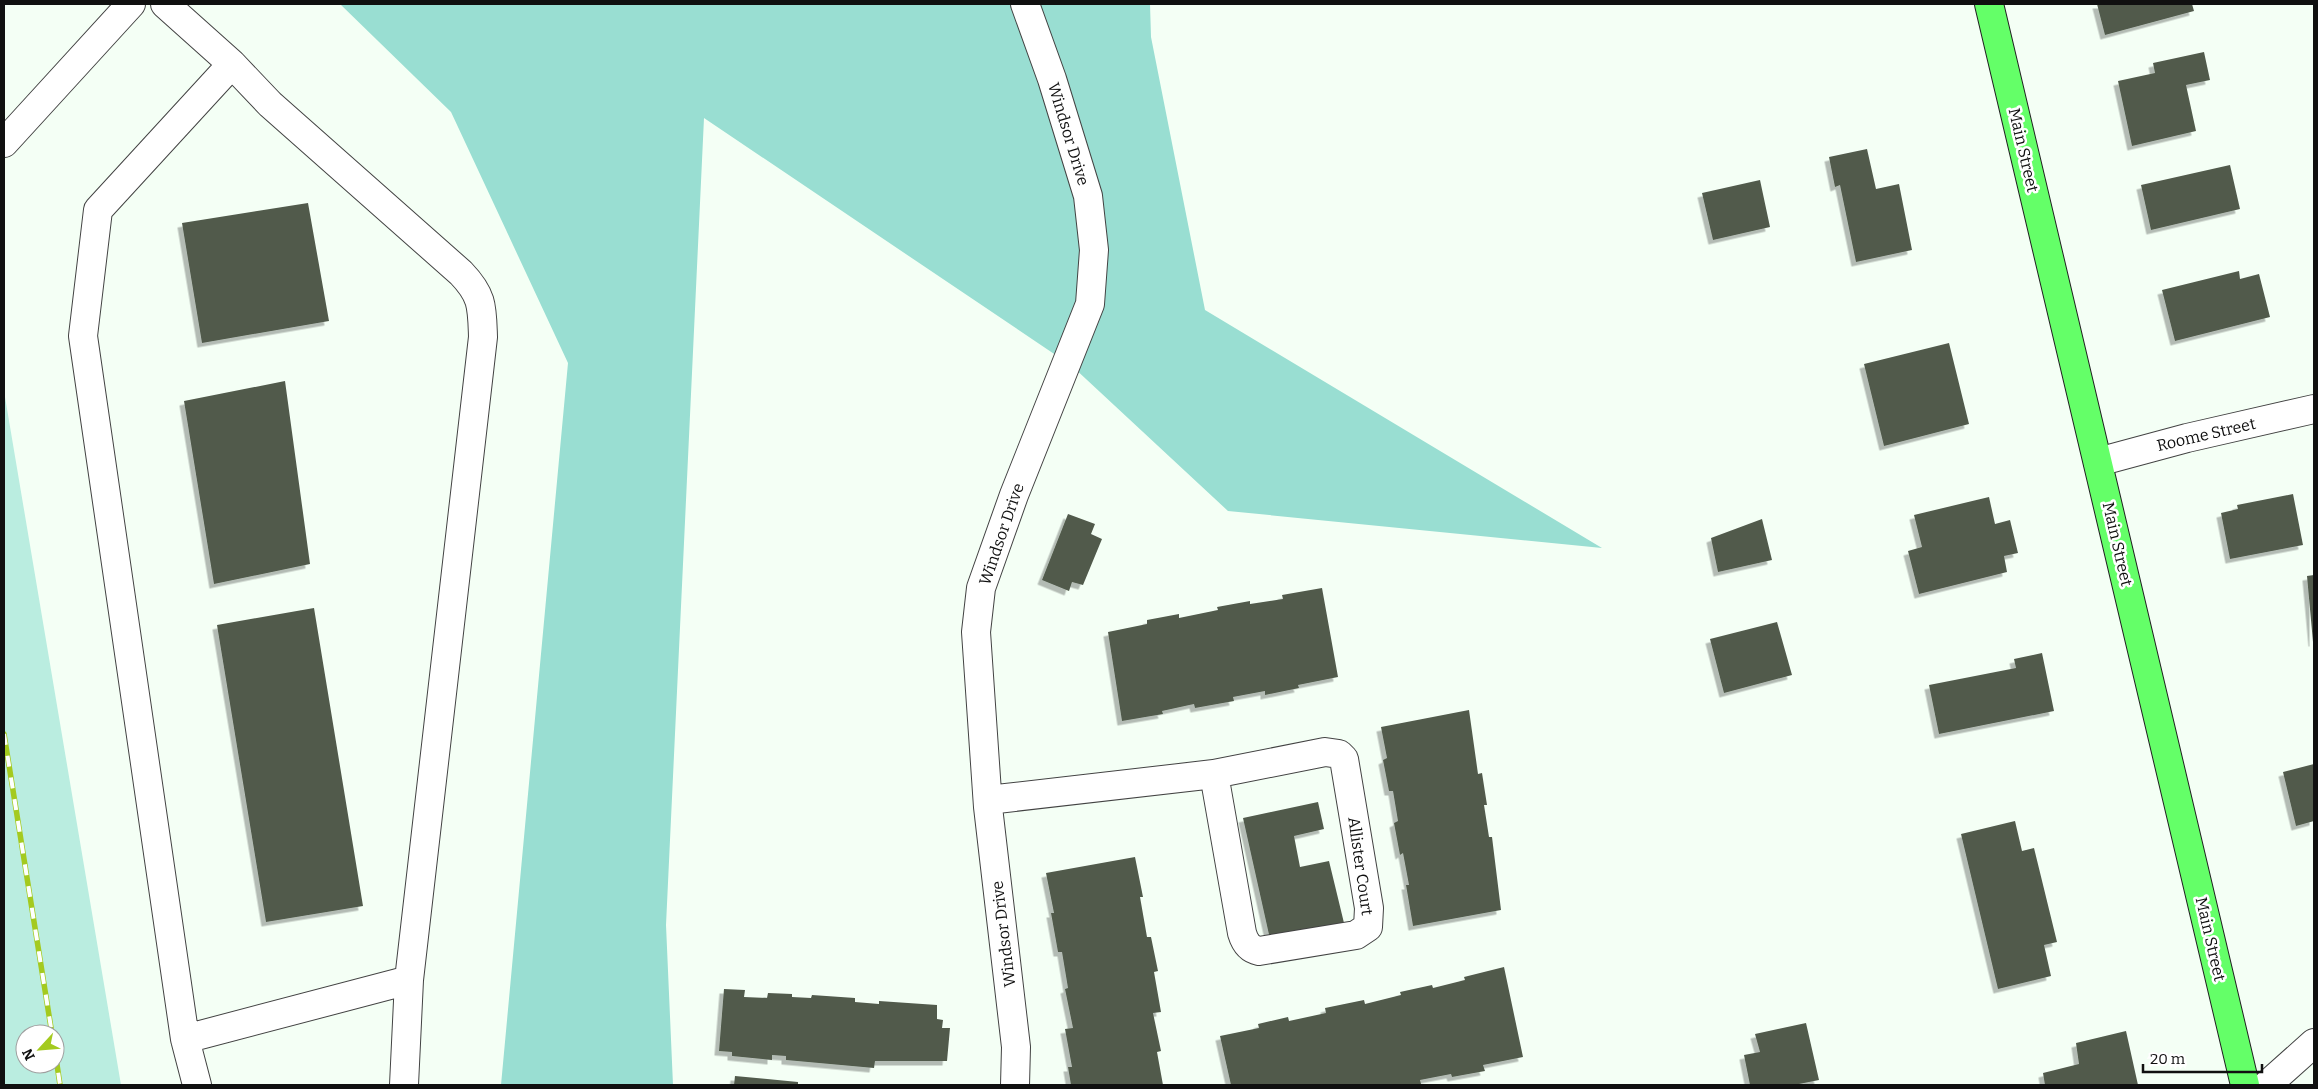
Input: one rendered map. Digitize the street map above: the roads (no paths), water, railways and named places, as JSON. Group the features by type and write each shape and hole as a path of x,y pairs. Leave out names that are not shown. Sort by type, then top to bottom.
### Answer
{"main road":[{"name":"Main Street","path":"1989,4 2245,1085"}],"street":[{"path":"4,143 130,4"},
{"path":"165,4 232,64 270,104 461,273 472,285 482,304 483,337 409,980 404,1085"},
{"name":"Windsor Drive","path":"1015,1085 1016,1047 988,800 976,632 981,588 1014,495 1090,304 1094,250 1088,196 1052,79 1024,4"},
{"path":"197,1085 184,1039 83,336 98,210 232,64"},
{"name":"Roome Street","path":"2098,462 2187,438 2314,409"},
{"name":"Allister Court","path":"988,800 1214,774 1325,752 1339,754 1344,759 1346,769 1369,908 1368,927 1356,935 1260,951 1252,949 1245,942 1242,933 1214,774"},
{"path":"184,1039 409,980"},
{"path":"2267,1085 2314,1043"}],"railway":[{"path":"4,734 50,1024"},
{"path":"58,1074 60,1085"}]}
